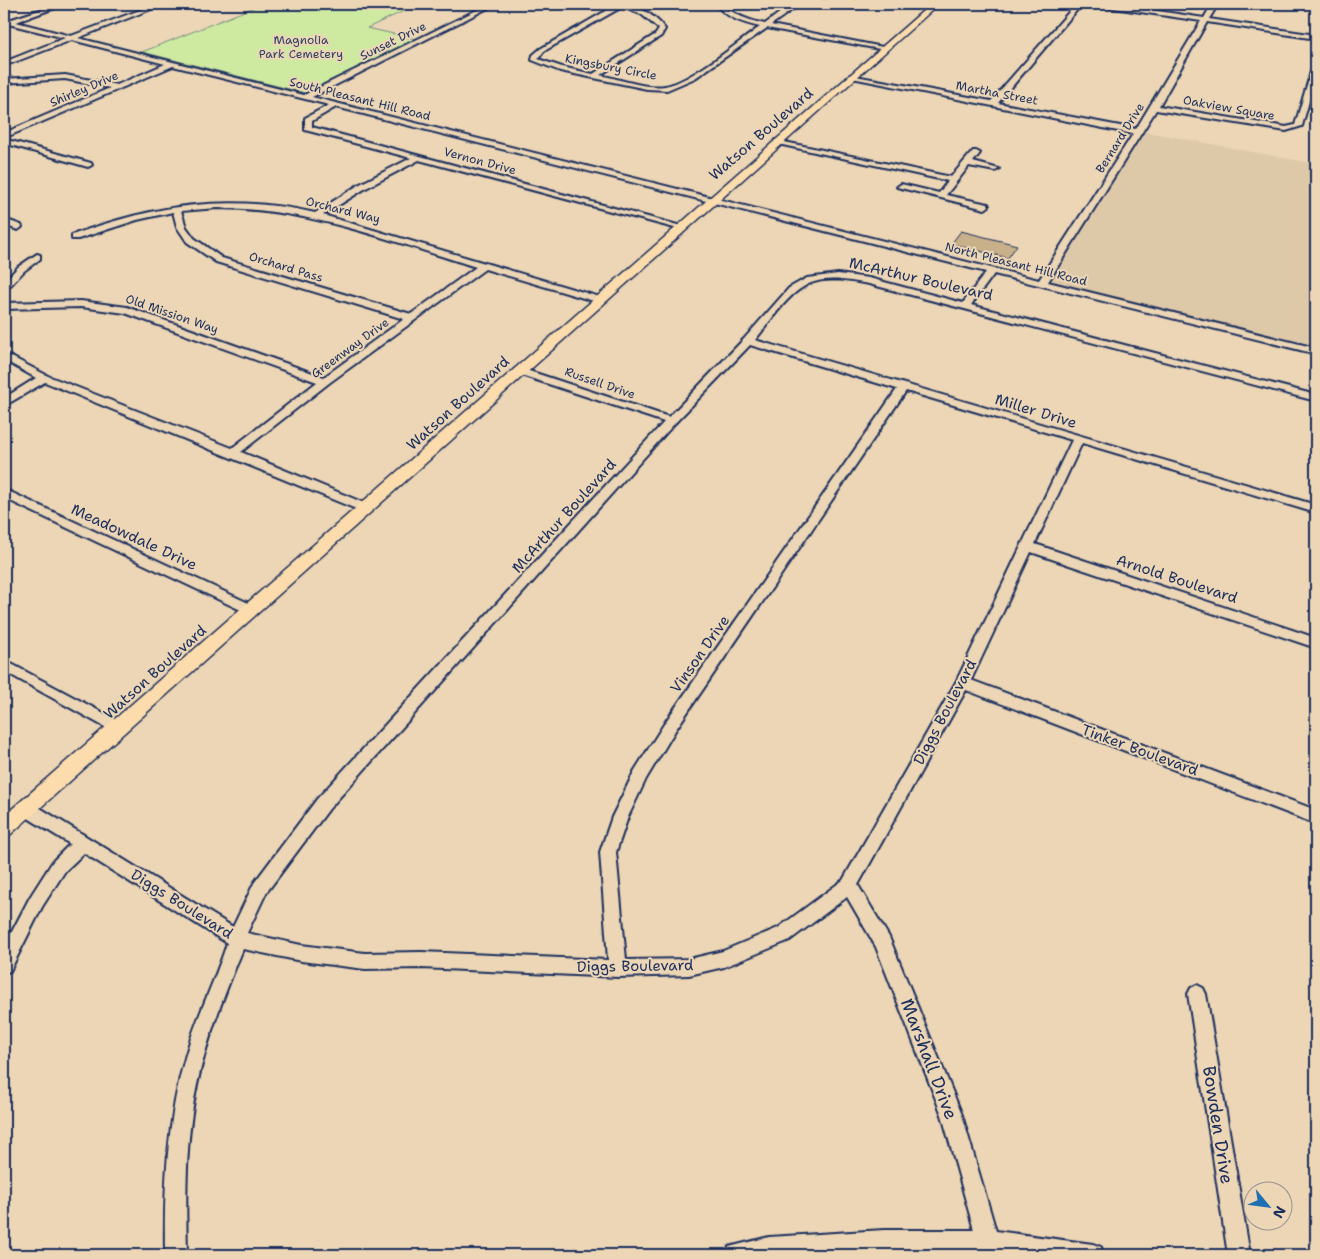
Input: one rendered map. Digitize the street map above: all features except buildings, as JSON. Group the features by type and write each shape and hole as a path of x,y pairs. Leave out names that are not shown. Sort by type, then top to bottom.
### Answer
{"main road":[{"name":"Watson Boulevard","path":"4,828 711,200 935,4"}],"street":[{"path":"6,22 64,4"},
{"path":"4,64 70,37 160,4"},
{"name":"Sunset Drive","path":"303,98 493,4"},
{"path":"596,75 658,35 662,29 651,16 621,4"},
{"name":"Kingsbury Circle","path":"621,4 535,56 535,60 540,64 647,87 667,88 694,77 794,6 794,4"},
{"path":"718,4 738,19 764,26 885,48"},
{"path":"993,104 1079,4"},
{"path":"1100,4 1316,37"},
{"name":"Bernard Drive","path":"1042,283 1154,107 1215,4"},
{"name":"South Pleasant Hill Road","path":"6,22 711,200"},
{"name":"Shirley Drive","path":"4,136 173,64"},
{"name":"Oakview Square","path":"1154,107 1286,129 1298,126 1316,65"},
{"name":"Martha Street","path":"852,76 1137,132"},
{"path":"4,81 65,77 117,87"},
{"name":"Vernon Drive","path":"333,106 308,120 308,128 681,227"},
{"path":"4,141 88,165"},
{"path":"778,142 953,180"},
{"path":"940,196 976,153"},
{"path":"315,217 363,186 416,158"},
{"path":"968,163 995,168"},
{"path":"901,187 985,206"},
{"name":"North Pleasant Hill Road","path":"711,200 1316,351"},
{"name":"Orchard Way","path":"76,237 135,217 177,210 214,205 278,209 355,226 600,300"},
{"name":"Orchard Pass","path":"177,210 178,224 188,238 219,260 412,318"},
{"path":"4,222 18,227"},
{"path":"4,287 21,269 37,257"},
{"name":"Greenway Drive","path":"233,453 325,381 483,266"},
{"path":"965,306 992,271"},
{"name":"McArthur Boulevard","path":"176,1255 176,1177 186,1092 209,1008 236,944 236,939 260,888 323,804 672,421 748,341 792,290 810,280 838,277 869,281 1316,398"},
{"name":"Old Mission Way","path":"4,306 57,304 114,307 325,381"},
{"name":"Miller Drive","path":"748,341 1316,509"},
{"path":"4,356 24,369 44,378 365,508"},
{"name":"Russell Drive","path":"519,371 672,421"},
{"path":"4,403 44,378"},
{"name":"Vinson Drive","path":"618,969 608,852 620,817 640,775 671,725 904,387"},
{"name":"Diggs Boulevard","path":"26,808 236,939 301,953 365,961 421,960 618,969 690,967 724,959 784,934 849,885 963,683 1078,439"},
{"name":"Meadowdale Drive","path":"4,493 250,609"},
{"name":"Arnold Boulevard","path":"1027,546 1316,642"},
{"path":"4,665 117,727"},
{"name":"Tinker Boulevard","path":"963,683 1316,817"},
{"path":"4,965 36,902 59,866 83,843"},
{"name":"Marshall Drive","path":"849,885 883,942 948,1106 988,1242"},
{"name":"Bowden Drive","path":"1197,994 1239,1255"},
{"path":"737,1255 769,1248 874,1242 988,1242 1093,1255"}],"shaded area":[{"path":"1142,131 1316,164 1316,347 1050,283"}],"green space":[{"name":"Magnolia Park Cemetery","path":"262,4 419,4 367,28 416,39 305,93 142,52"}]}
